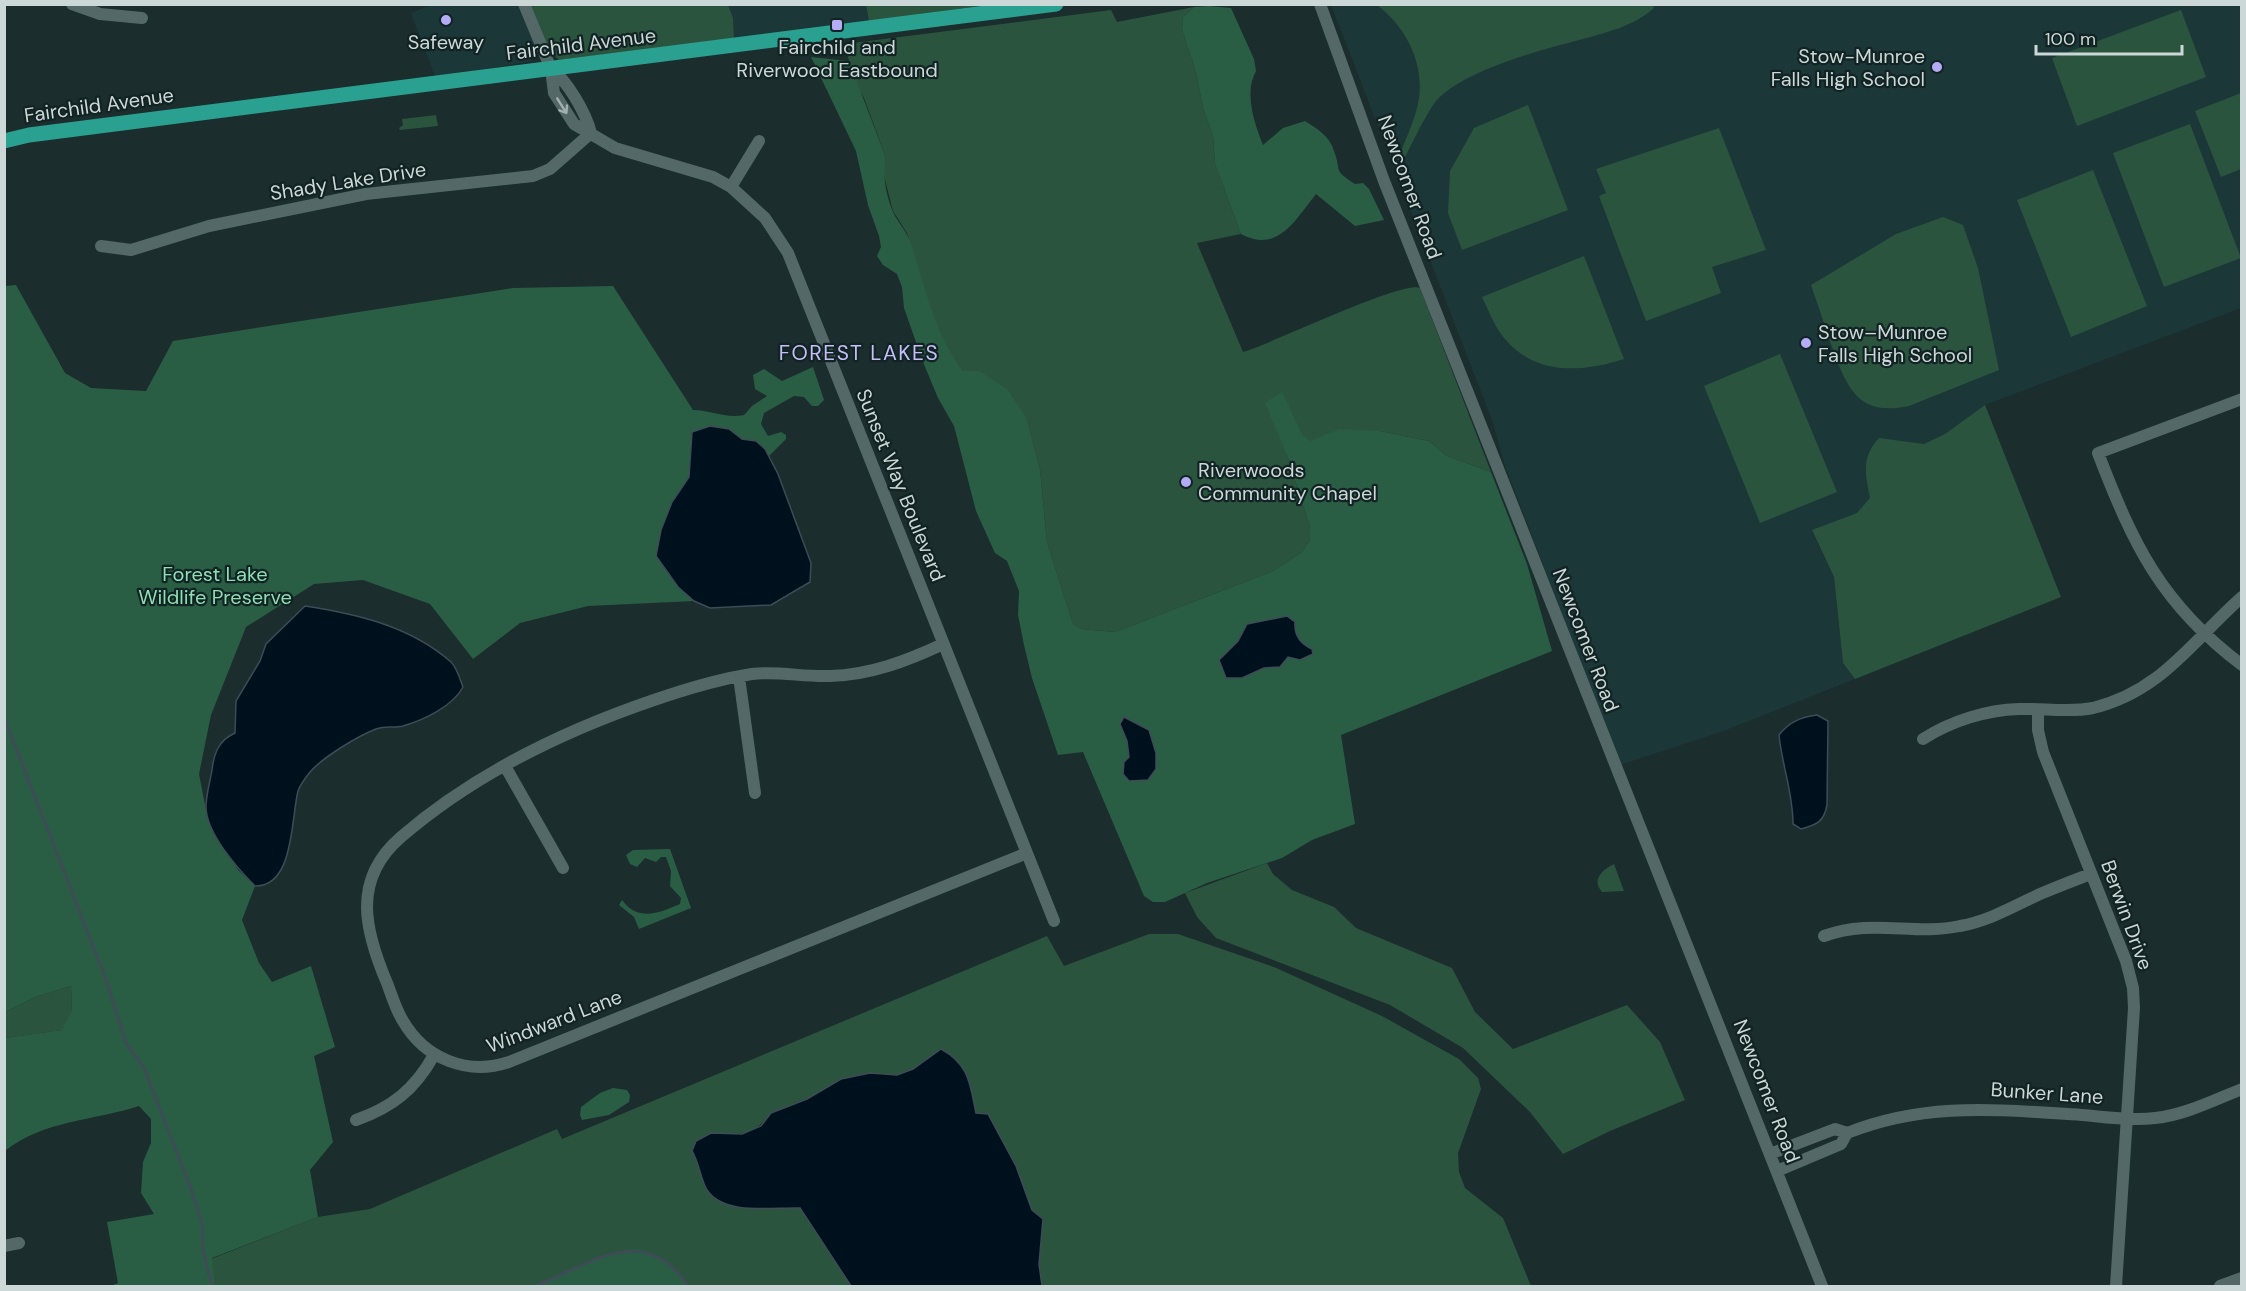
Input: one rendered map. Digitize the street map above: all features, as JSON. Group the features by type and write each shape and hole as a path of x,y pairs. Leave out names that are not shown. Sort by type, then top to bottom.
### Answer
{"main road":[{"name":"Fairchild Avenue","path":"4,141 29,135 1056,4"}],"street":[{"path":"72,4 100,14 142,18"},
{"path":"524,4 550,69 565,79 570,93 587,117 591,133"},
{"name":"Newcomer Road","path":"1320,4 1384,181 1822,1287"},
{"name":"Sunset Way Boulevard","path":"591,133 615,148 713,177 731,187 765,218 788,253 1054,921"},
{"name":"Shady Lake Drive","path":"101,246 130,249 209,226 366,194 533,176 550,169 591,133"},
{"path":"731,187 759,141"},
{"path":"2241,399 2098,453 2125,522 2141,553 2180,608 2205,634 2241,665"},
{"path":"1923,739 1942,729 1980,715 2001,711 2093,708 2139,690 2171,668 2241,597"},
{"name":"Windward Lane","path":"943,644 897,663 862,674 827,676 778,673 739,677 682,691 611,715 534,748 465,789 401,836 381,859 370,885 366,907 371,946 402,1020 434,1055 474,1068 509,1062 1027,853"},
{"path":"739,677 756,793"},
{"name":"Berwin Drive","path":"2038,710 2038,730 2043,752 2126,961 2133,988 2134,1008 2116,1287"},
{"path":"505,766 563,868"},
{"path":"1824,936 1855,927 1927,929 1970,924 1999,914 2091,874"},
{"path":"356,1120 396,1102 417,1082 434,1055"},
{"name":"Bunker Lane","path":"1770,1154 1835,1130 1847,1133 1904,1114 1955,1108 2127,1118 2170,1116 2241,1089"},
{"name":"Bunker Lane","path":"1777,1171 1841,1144 1847,1133"},
{"path":"4,1246 19,1243"},
{"path":"2220,1287 2241,1278"}],"shaded area":[{"path":"431,5 519,5 535,43 536,51 531,61 436,79 411,13"},
{"path":"728,5 1024,5 734,39 733,18"},
{"name":"Stow–Munroe Falls High School","path":"1331,5 2241,5 2241,308 1985,405 2005,456 1812,531 1834,577 1843,663 1855,679 1721,732 1620,765 1505,466 1492,420"},
{"path":"710,426 729,429 742,439 756,441 765,449 778,474 811,563 810,582 771,605 710,608 694,601 678,587 656,556 661,530 672,502 689,477 692,432"},
{"path":"305,606 363,618 418,639 451,662 457,670 463,687 445,706 429,716 403,726 379,728 369,732 316,766 298,791 292,834 284,864 277,876 268,883 255,886 232,860 211,828 207,817 207,793 216,753 221,743 235,733 236,701 260,661 266,644"},
{"path":"1287,616 1295,622 1299,638 1312,649 1313,654 1300,660 1288,657 1280,667 1264,668 1242,678 1226,678 1219,660 1238,641 1247,624"},
{"path":"1817,715 1828,721 1827,805 1824,815 1818,822 1801,829 1793,824 1779,735 1796,721"},
{"path":"1124,717 1149,730 1156,753 1156,769 1148,780 1129,781 1123,774 1124,762 1129,757 1127,741 1120,724"},
{"path":"941,1049 963,1068 970,1084 976,1113 988,1114 1016,1166 1032,1210 1043,1219 1039,1264 1042,1286 851,1286 800,1208 737,1207 725,1204 707,1190 692,1151 696,1141 711,1133 742,1134 761,1126 771,1113 807,1099 841,1079 870,1073 897,1075 913,1069"}],"green space":[{"path":"866,4 987,5 869,21"},
{"path":"1652,4 1654,8 1646,14 1620,28 1502,63 1480,72 1444,93 1433,105 1398,170 1396,165 1412,123 1420,85 1415,58 1404,34 1377,5"},
{"path":"530,5 728,5 733,18 734,39 559,60 547,48"},
{"path":"1194,7 1183,17 1182,30 1213,136 1215,164 1241,234 1197,243 1243,352 1364,303 1409,288 1420,288 1491,472 1447,456 1429,441 1380,431 1287,455 1310,527 1310,540 1302,552 1273,571 1115,632 1081,629 1073,624 1047,542 1040,469 1027,419 969,373 963,371 950,355 934,321 907,233 893,211 883,172 886,158 864,98 853,78 845,44 1111,10 1117,22"},
{"path":"1194,7 1231,8 1254,59 1256,71 1251,88 1252,108 1263,145 1283,128 1305,121 1329,141 1340,173 1355,184 1363,183 1369,189 1384,220 1355,226 1316,194 1293,223 1275,237 1265,240 1241,234 1215,164 1213,136 1182,30 1183,17"},
{"path":"2181,10 2206,77 2077,126 2052,58"},
{"path":"811,57 849,61 886,158 885,178 891,205 909,239 932,310 953,357 963,371 979,371 1007,389 1027,419 1040,469 1047,542 1073,624 1081,629 1115,632 1273,571 1302,552 1310,540 1310,527 1287,455 1265,403 1282,392 1303,436 1310,441 1340,429 1380,431 1429,441 1447,456 1491,472 1527,564 1552,651 1341,735 1355,824 1312,840 1282,858 1207,883 1165,902 1153,902 1144,896 1083,752 1058,755 1032,678 1024,645 1018,615 1019,591 1007,561 995,553 976,511 954,426 938,398 923,362 904,308 902,287 897,274 883,265 877,256 881,247 879,236 868,205 856,151"},
{"path":"2241,93 2241,169 2221,177 2195,111"},
{"path":"1528,105 1568,210 1462,250 1448,213 1450,171 1474,128"},
{"path":"436,115 438,126 400,130 399,128 403,125 402,119"},
{"path":"2190,124 2241,258 2164,287 2113,153"},
{"path":"1719,128 1766,250 1712,267 1721,293 1646,321 1599,196 1606,193 1596,169"},
{"path":"2093,170 2147,306 2071,337 2017,200"},
{"path":"1943,217 1963,225 1978,268 1999,370 1909,406 1892,408 1866,403 1857,396 1843,375 1811,285 1896,234"},
{"path":"1584,256 1624,359 1591,367 1558,368 1527,358 1513,348 1501,334 1482,297"},
{"name":"Forest Lake Wildlife Preserve","path":"16,285 65,373 91,388 146,391 173,341 513,288 613,286 693,410 731,416 744,415 752,406 767,396 755,389 753,375 764,369 782,381 813,367 824,400 818,406 812,406 804,397 794,396 764,413 761,424 768,436 781,432 786,435 786,439 769,456 756,441 742,439 729,429 692,432 689,477 672,502 661,530 678,587 694,601 588,606 520,623 473,659 430,604 363,580 314,584 246,627 211,715 199,774 206,810 238,870 255,886 242,920 259,963 272,982 311,966 335,1047 314,1056 333,1142 310,1170 318,1217 212,1258 215,1286 111,1286 118,1283 107,1222 154,1214 141,1193 143,1162 151,1143 151,1119 139,1106 52,1127 20,1141 5,1151 5,1038 62,1030 72,1010 71,986 35,997 5,1012 5,286"},
{"path":"1780,354 1837,492 1760,523 1704,386"},
{"path":"1985,405 2061,597 1855,679 1843,663 1834,577 1812,530 1857,513 1870,498 1867,459 1879,438 1924,444 1945,434"},
{"path":"670,849 691,908 639,929 634,917 619,905 622,900 635,911 649,914 680,904 681,898 670,886 671,871 666,857 661,857 656,862 645,858 637,867 630,864 626,855 633,850"},
{"path":"1267,863 1273,874 1292,890 1334,907 1356,928 1452,968 1475,1012 1513,1049 1627,1005 1660,1042 1685,1100 1610,1131 1563,1154 1530,1112 1463,1048 1390,1005 1216,938 1197,917 1185,893"},
{"path":"1614,864 1624,891 1602,892 1598,883 1599,876"},
{"path":"1149,934 1178,934 1274,967 1382,1016 1459,1059 1478,1078 1481,1089 1458,1153 1459,1172 1465,1188 1503,1218 1531,1286 1042,1286 1039,1264 1043,1219 1032,1210 1016,1166 976,1113 969,1081 941,1049 913,1069 896,1075 870,1073 771,1113 751,1130 737,1133 711,1133 702,1153 700,1164 703,1181 711,1193 722,1201 753,1208 800,1208 851,1286 215,1286 211,1259 318,1217 370,1209 557,1129 562,1139 1047,936 1064,966"},
{"path":"71,986 72,1010 63,1030 5,1038 5,1012 35,997"},
{"path":"613,1088 627,1090 630,1095 629,1102 609,1115 582,1120 581,1107 600,1093"},
{"path":"639,1249 666,1262 688,1286 535,1286 617,1251"}],"waterway":[{"path":"4,717 106,980 126,1043 144,1068 191,1189 202,1223 203,1251 212,1286"},
{"path":"535,1286 596,1259 616,1253 635,1251 653,1255 671,1266 688,1286"}],"place":[{"name":"Safeway","path":"446,20"},
{"name":"Fairchild and Riverwood Eastbound","path":"837,25"},
{"name":"Stow-Munroe Falls High School","path":"1937,67"},
{"name":"Stow–Munroe Falls High School","path":"1806,343"},
{"name":"Riverwoods Community Chapel","path":"1186,482"}],"district":[{"name":"FOREST LAKES","path":"859,353"}]}
